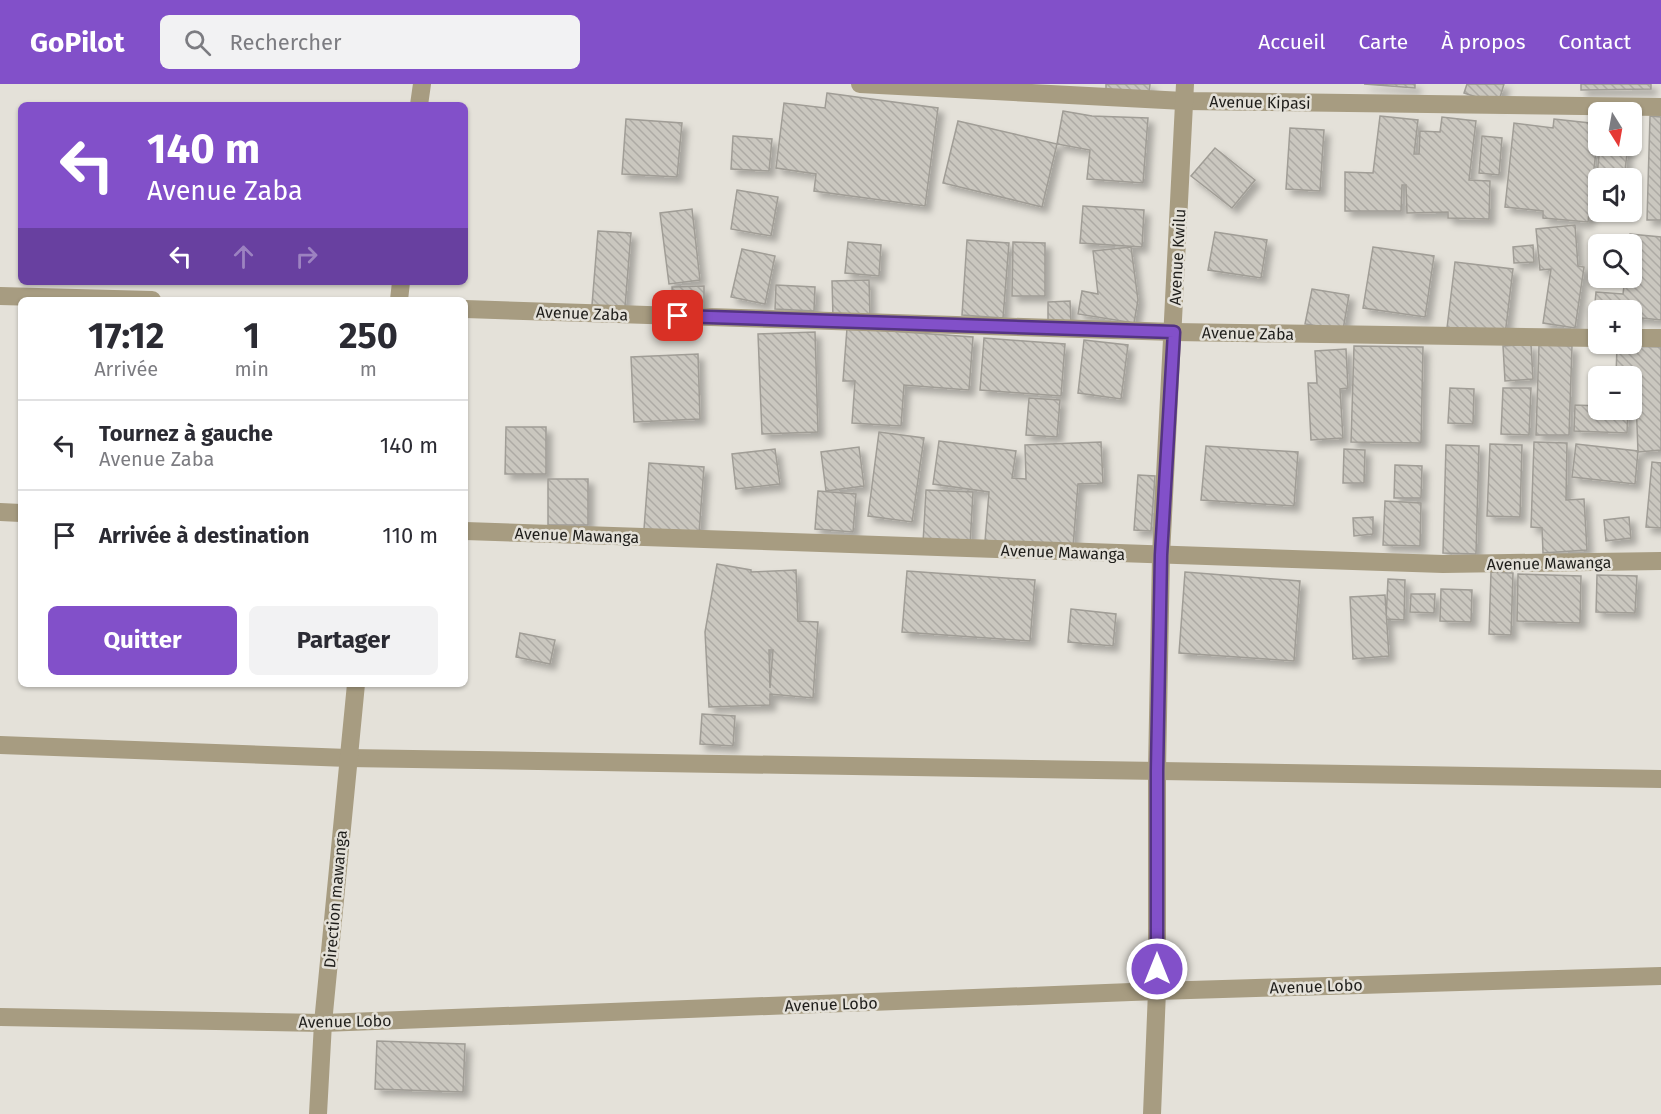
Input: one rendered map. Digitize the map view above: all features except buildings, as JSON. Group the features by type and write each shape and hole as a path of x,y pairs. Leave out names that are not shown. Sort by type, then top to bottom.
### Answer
{"street":[{"path":"419,102 422,84"},
{"name":"Avenue Kipasi","path":"860,84 1661,107"},
{"name":"Avenue Kwilu","path":"1152,1114 1157,992 1157,771 1161,555 1185,93"},
{"path":"0,296 38,297"},
{"name":"Avenue Zaba","path":"468,309 1174,332 1588,338"},
{"path":"1642,338 1661,338"},
{"path":"0,512 18,513"},
{"name":"Avenue Mawanga","path":"468,531 1443,564 1661,561"},
{"name":"Direction mawanga","path":"318,1114 323,1023 356,687"},
{"path":"0,745 348,758 1661,779"},
{"name":"Avenue Lobo","path":"0,1017 323,1023 1661,976"}],"route":[{"path":"678,316 1174,332 1161,555 1157,771 1157,969"}]}
